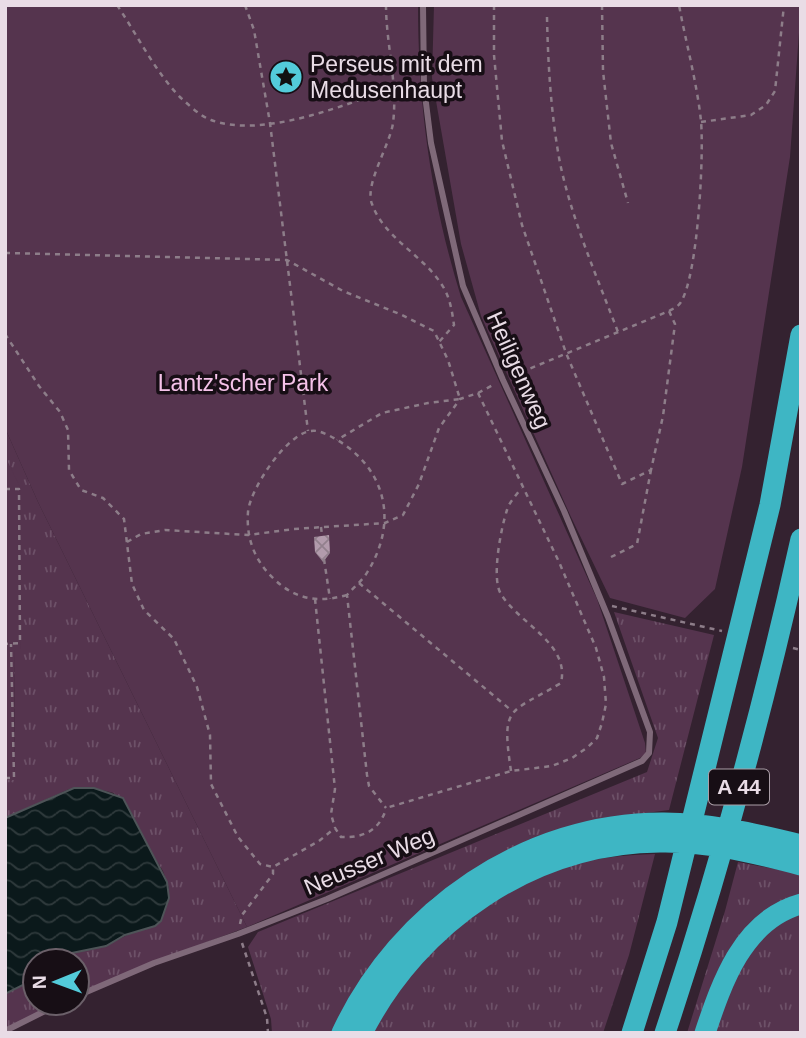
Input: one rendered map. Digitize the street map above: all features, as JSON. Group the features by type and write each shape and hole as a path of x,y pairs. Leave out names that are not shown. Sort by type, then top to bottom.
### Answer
{"highway":[{"name":"A 44","path":"632,1033 657,958 770,505 801,335"},
{"name":"A 44","path":"664,1033 699,929 773,664 801,539"},
{"path":"362,1033 386,992 412,958 475,900 515,878 551,863 665,823 709,826 765,846 801,865"},
{"path":"342,1033 367,986 400,942 432,911 464,887 530,850 597,830 637,833"},
{"path":"765,846 801,845"},
{"path":"705,1033 719,991 740,950 762,924 789,907 801,904"},
{"path":"617,1033 657,958"}],"lane":[{"name":"Heiligenweg","path":"423,5 424,87 431,143 464,286 503,380 568,510 650,732"},
{"name":"Neusser Weg","path":"91,990 154,963 239,934 327,899 642,761 649,753 650,732"},
{"path":"5,1031 33,1017"}],"path":[{"path":"117,5 166,80 198,113 212,120 241,124 305,119 393,88"},
{"path":"245,5 254,30 270,123 308,430"},
{"path":"386,5 394,121 372,185 370,202 379,219 441,283 450,300 454,325 439,342"},
{"path":"494,5 494,55 506,163 522,225 565,353 622,484 652,470"},
{"path":"602,5 603,71 611,143 628,203"},
{"path":"337,440 382,413 428,403 460,400 680,305 686,293 693,257 701,190 701,122 679,5"},
{"path":"701,122 751,114 766,104 775,91 784,5"},
{"path":"547,17 548,65 560,163 618,332"},
{"path":"5,253 287,260 343,291 434,331 448,360 460,400"},
{"path":"611,557 637,544 663,416 675,324 669,311"},
{"path":"5,334 39,386 60,412 68,430 69,470 80,490 103,498 124,519 132,584 144,610 174,639 197,687 211,735 211,785 248,852 260,864 273,867 318,842 335,828"},
{"path":"386,808 511,771 552,766 572,758 597,738 606,704 604,677 596,648 559,562 478,393"},
{"path":"127,542 141,534 165,530 248,535 385,523 403,514 419,484 439,428 460,400"},
{"path":"308,430 318,431 337,440 356,453 376,478 385,501 385,523 382,543 367,573 347,595 314,599 288,592 264,569 255,556 248,535 248,511 257,488 282,450 308,430"},
{"path":"511,771 507,724 512,711 520,704 561,683 564,670 555,652 542,636 513,610 499,592 496,559 507,507 522,487"},
{"path":"5,489 19,489 20,643 5,644"},
{"path":"321,527 321,535"},
{"path":"324,559 330,599"},
{"path":"358,582 512,711"},
{"path":"347,595 369,786 386,808"},
{"path":"314,599 335,789 331,814 335,828 341,837 366,834 375,829 383,819 386,808"},
{"path":"602,603 691,624"},
{"path":"5,778 14,778 11,644"},
{"path":"268,1033 267,1018 239,934 242,915 272,874 273,867"}],"green space":[{"name":"Lantz'scher Park","path":"5,5 418,5 420,80 428,152 442,225 461,297 597,599 646,753 640,758 247,927 38,502 5,428"},
{"path":"434,5 801,5 790,157 742,467 715,589 685,618 610,598 481,316 461,244 432,78"},
{"path":"5,428 38,502 247,927 91,989 91,949 106,946 137,930 169,888 163,871 114,793 94,788 69,789 5,818 5,780 15,780 14,649 21,649 5,487"},
{"path":"5,456 20,487 21,649 14,649 15,780 5,780"},
{"path":"614,612 714,635 669,810 607,818 496,857 433,898 395,936 332,1033 272,1033 271,1019 248,947 258,932 647,772 658,738"},
{"path":"655,854 629,955 603,1033 372,1033 387,1006 427,956 477,912 504,894 560,868 607,858"},
{"path":"738,862 801,874 801,1033 687,1033"},
{"path":"21,986 21,1017 29,1017 5,1029 5,994"}],"water":[{"path":"74,788 94,788 123,798 167,882 169,898 161,921 155,926 125,935 106,946 91,949 21,947 21,986 5,994 5,818"}],"building":[{"path":"329,535 330,553 323,562 315,552 314,537"}],"place":[{"name":"Perseus mit dem Medusenhaupt","path":"286,77"}]}
